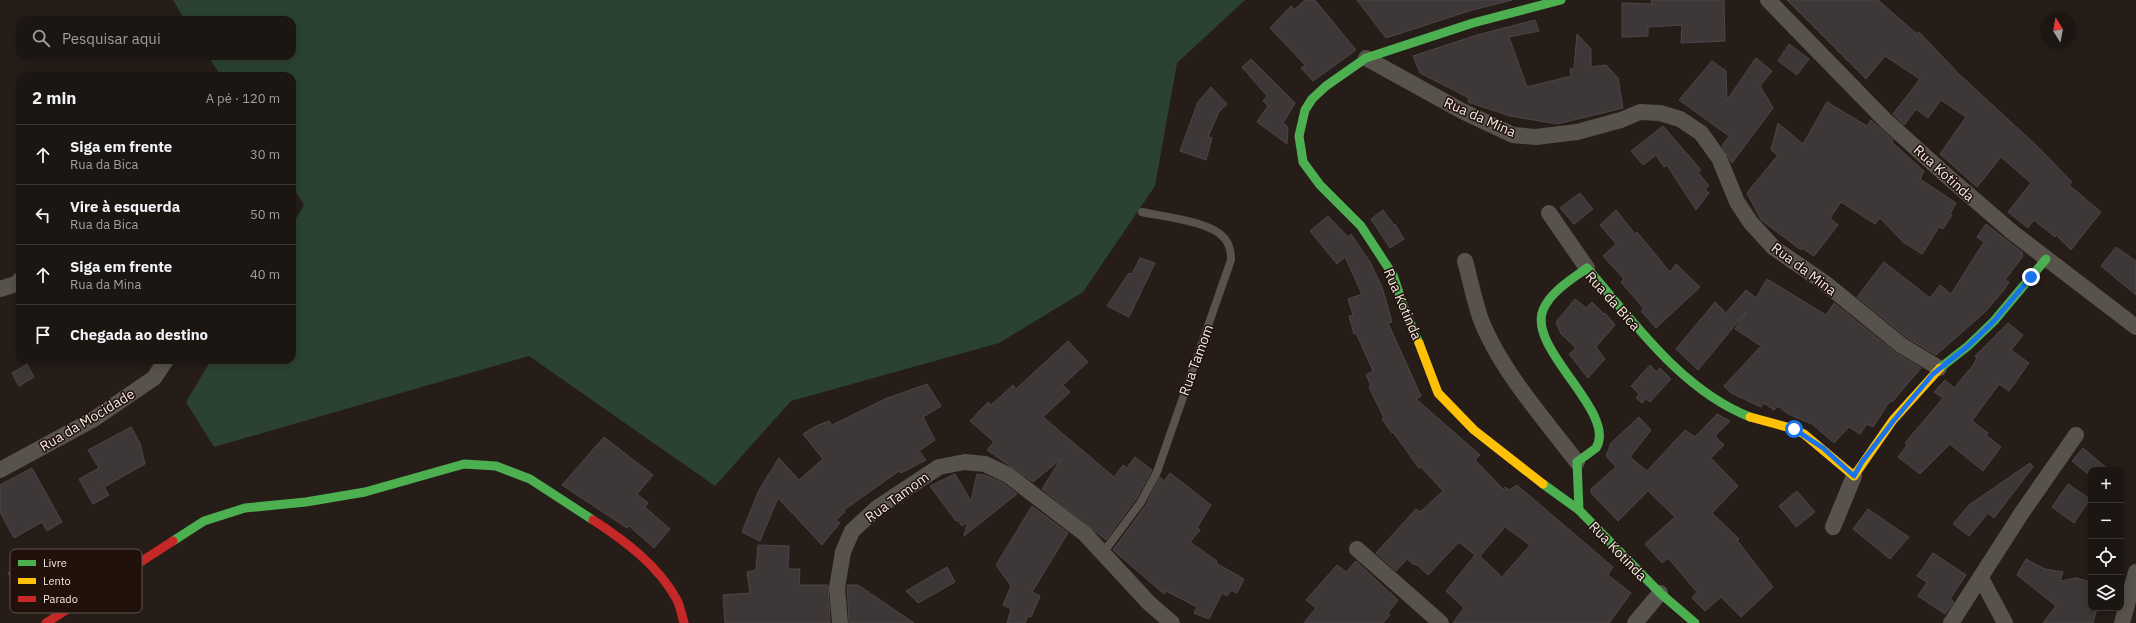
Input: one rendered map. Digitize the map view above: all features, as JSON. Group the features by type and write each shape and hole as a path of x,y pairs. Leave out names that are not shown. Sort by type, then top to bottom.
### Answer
{"street":[{"name":"Rua Kotinda","path":"1561,0 1473,23 1366,58 1326,86 1305,110 1299,136 1300,149 1303,162 1340,207 1361,226 1393,275 1405,311 1419,342 1433,384 1438,393 1474,430 1504,455 1579,510 1660,593 1695,623"},
{"name":"Rua Kotinda","path":"1768,0 1886,121 2012,232 2136,327"},
{"name":"Rua da Mina","path":"1366,58 1462,111 1513,135 1536,137 1577,132 1621,120 1640,112 1660,113 1680,119 1701,133 1715,152 1719,158 1737,202 1751,223 1774,248 1825,283 1901,346 1939,368"},
{"path":"1549,213 1587,268"},
{"path":"1833,527 1854,476 1862,462 1894,420 1939,368 1963,350 1994,321 2046,259"},
{"path":"1465,261 1480,317 1493,345 1515,378 1577,462 1579,510"},
{"name":"Rua da Bica","path":"1577,462 1589,455 1598,444 1598,432 1594,417 1542,333 1541,314 1561,286 1587,268 1650,341 1691,381 1721,402 1749,417 1794,429 1804,434 1854,476"},
{"path":"0,289 16,284"},
{"name":"Rua da Mocidade","path":"0,470 94,419 154,378 163,364"},
{"path":"1951,623 2023,511 2076,435"},
{"name":"Rua Tamom","path":"840,623 837,588 843,552 852,531 878,508 939,467 965,462 985,464 1008,475 1085,534 1149,603 1172,623"},
{"path":"142,562 204,521 245,508 306,502 365,492 464,464 496,466 530,479 614,534 654,569 677,600 684,623"},
{"path":"1357,549 1441,623"},
{"path":"2122,623 2136,572"},
{"path":"1981,578 2005,623"},
{"path":"1635,623 1660,593"},
{"path":"46,623 63,613"}],"lane":[{"name":"Rua Tamom","path":"1102,553 1144,498 1157,472 1231,260 1231,250 1225,238 1206,226 1142,212"}],"green space":[{"path":"173,0 1245,0 1177,63 1155,186 1083,292 999,343 791,401 715,486 529,356 214,447 186,402 209,364 296,364 296,218 304,205 296,192 296,72 218,72 211,60 296,60 296,16 183,16"}],"building":[{"path":"1305,0 1315,0 1356,50 1313,81 1301,68 1305,65 1270,28 1291,6 1294,10"},
{"path":"1357,0 1512,0 1469,11 1386,38"},
{"path":"1651,0 1724,0 1725,41 1681,43 1682,25 1648,27 1648,36 1622,37 1622,3 1652,4"},
{"path":"1787,0 1878,0 1917,34 1919,32 1960,75 2038,147 2072,182 2069,185 2101,212 2071,250 2056,235 2055,237 2034,220 2028,228 2008,212 2031,183 2001,157 1977,187 1940,154 1966,117 1941,100 1928,118 1916,109 1904,125 1893,114 1920,79 1885,56 1866,79"},
{"path":"1535,20 1539,31 1509,37 1527,87 1571,76 1570,69 1574,68 1577,34 1591,49 1591,67 1606,65 1618,78 1623,108 1557,124 1510,116 1468,102 1469,98 1420,73 1413,56 1477,35"},
{"path":"1789,44 1809,59 1797,75 1778,61"},
{"path":"1756,58 1772,71 1760,86 1773,108 1732,163 1722,146 1729,136 1679,100 1712,61 1726,71 1727,100"},
{"path":"1251,59 1295,103 1283,123 1288,127 1287,144 1257,122 1268,106 1263,101 1267,96 1242,67"},
{"path":"1211,87 1227,104 1219,112 1208,137 1212,138 1206,160 1180,151 1198,102"},
{"path":"1827,102 1867,126 1871,120 1893,140 1892,142 1924,171 1920,179 1956,203 1950,214 1952,215 1943,229 1939,227 1922,254 1903,242 1880,218 1875,224 1841,202 1830,218 1838,225 1814,256 1802,248 1801,250 1761,220 1747,193 1778,155 1771,150 1778,123 1803,144"},
{"path":"1663,126 1701,170 1698,172 1709,186 1705,189 1709,193 1696,210 1667,165 1664,167 1656,155 1643,165 1631,151"},
{"path":"1580,193 1593,209 1574,224 1560,208"},
{"path":"1383,210 1394,225 1395,224 1404,239 1390,248 1371,219"},
{"path":"1616,210 1635,234 1637,232 1670,272 1676,264 1700,287 1656,328 1641,311 1644,309 1621,282 1624,279 1603,256 1616,244 1600,225"},
{"path":"1328,216 1348,237 1351,234 1370,262 1382,287 1392,322 1388,323 1421,396 1416,399 1480,455 1475,460 1503,489 1505,487 1509,490 1517,485 1613,567 1608,575 1631,593 1609,623 1453,623 1464,608 1446,591 1475,555 1459,542 1428,575 1416,564 1414,565 1407,559 1396,571 1376,553 1416,509 1420,512 1443,491 1421,467 1419,468 1382,419 1384,418 1369,387 1371,386 1366,375 1373,371 1356,333 1354,334 1349,316 1353,315 1348,299 1362,294 1345,257 1337,264 1310,231","holes":["1505,527 1530,545 1502,577 1480,556"]},
{"path":"1986,224 2022,252 2023,256 2005,280 2009,282 2004,290 1985,312 1936,355 1906,337 1857,297 1884,262 1930,298 1940,285 1951,294 1984,242 1977,237"},
{"path":"2116,247 2136,261 2136,295 2101,266"},
{"path":"1140,258 1155,263 1129,317 1107,306 1129,273 1132,274"},
{"path":"1767,279 1826,315 1834,303 1895,352 1921,368 1892,402 1890,401 1873,427 1867,424 1860,434 1849,427 1834,443 1812,424 1788,414 1778,406 1774,410 1764,403 1761,407 1731,393 1724,386 1761,346 1735,329 1746,312 1698,370 1676,349 1715,302 1726,313 1746,290 1756,298"},
{"path":"1575,299 1586,308 1592,302 1604,314 1605,313 1615,325 1596,347 1605,359 1588,378 1569,354 1576,348 1561,334 1556,322"},
{"path":"2008,323 2023,335 2011,350 2029,363 2009,391 1999,384 1972,421 1988,433 1986,435 2001,447 1983,471 1950,444 1920,474 1898,457 1907,445 1905,443 1943,398 1934,392 1945,380 1954,388 1974,364 1977,357 1975,356"},
{"path":"1068,341 1088,362 1063,385 1070,392 1043,417 1114,477 1123,465 1127,468 1135,457 1152,470 1136,499 1106,540 1042,489 1061,459 1033,482 987,450 994,442 970,421 988,402 991,405 1013,385 1016,389"},
{"path":"27,364 34,377 19,386 12,373"},
{"path":"1650,365 1657,372 1660,368 1671,379 1650,402 1646,399 1642,403 1636,398 1639,394 1631,386"},
{"path":"927,384 941,406 923,417 935,440 919,451 926,460 901,473 899,471 844,510 845,512 836,520 840,523 822,545 778,498 760,541 742,532 759,490 779,458 799,480 823,459 803,434 816,426 829,421 832,425 885,399"},
{"path":"1717,414 1730,421 1715,436 1724,445 1711,458 1738,486 1712,513 1739,539 1737,540 1773,587 1741,617 1721,597 1705,611 1692,598 1697,592 1668,558 1662,563 1645,544 1675,517 1648,491 1618,521 1591,493 1591,489 1616,467 1606,456 1611,443 1639,417 1651,430 1630,457 1647,471 1685,430 1695,437"},
{"path":"131,427 140,443 145,464 104,487 109,495 93,504 79,479 99,468 88,450"},
{"path":"604,437 653,475 637,494 648,503 645,507 670,529 654,548 629,526 627,528 562,485"},
{"path":"2083,448 2105,467 2088,467 2088,474 2072,461"},
{"path":"2030,463 2033,467 1994,518 1988,513 1969,536 1953,524 1969,505"},
{"path":"32,468 62,522 47,531 42,522 14,538 0,512 0,485"},
{"path":"1170,473 1211,505 1197,528 1200,530 1190,542 1217,561 1216,563 1244,579 1237,593 1231,590 1227,596 1222,593 1209,619 1194,613 1197,607 1166,591 1164,594 1113,550 1146,505 1160,477 1164,481"},
{"path":"955,474 971,501 977,474 985,475 1003,483 1017,494 964,536 967,524 966,523 962,526 958,520 956,521 930,486"},
{"path":"2068,484 2088,498 2088,502 2074,523 2052,507"},
{"path":"1797,491 1815,512 1796,527 1779,506"},
{"path":"1032,506 1068,533 1032,592 1040,596 1031,617 1028,616 1025,623 1007,623 1011,609 1003,605 1011,586 996,565"},
{"path":"1868,509 1909,537 1890,559 1853,529"},
{"path":"758,545 789,546 788,569 800,569 799,585 828,585 830,623 725,623 723,595 750,593 747,572 756,570"},
{"path":"1933,553 1966,575 1950,599 1954,602 1945,614 1918,596 1927,582 1917,576"},
{"path":"2026,559 2045,569 2063,572 2060,581 2076,578 2088,581 2088,611 2096,611 2093,623 2043,623 2056,606 2017,575"},
{"path":"1356,561 1398,600 1388,613 1390,615 1383,623 1304,623 1316,608 1306,600 1337,565 1346,572"},
{"path":"947,567 955,582 918,603 906,591"},
{"path":"847,585 858,585 914,623 849,623"}],"traffic: fast":[{"path":"1419,343 1405,311 1393,275 1361,226 1320,185 1303,162 1299,136 1305,110 1312,99 1326,86 1366,58 1473,23 1561,0"},
{"path":"1940,368 1968,346 1994,321 2046,259"},
{"path":"1579,510 1577,462 1596,448 1599,434 1595,417 1585,399 1559,362 1548,343 1542,326 1543,310 1546,303 1562,286 1587,268 1641,332 1680,372 1702,390 1725,405 1750,417"},
{"path":"173,541 204,521 245,508 306,502 365,492 464,464 496,466 530,479 593,520"},
{"path":"1543,484 1579,510 1660,593 1695,623"}],"traffic: slow":[{"path":"1419,343 1438,393 1474,430 1543,484"},
{"path":"1750,417 1794,429 1804,434 1854,476 1893,420 1940,368"}],"traffic: jam":[{"path":"593,520 628,545 661,576 677,600 684,623"},
{"path":"142,561 173,541"},
{"path":"46,623 61,613"}],"route":[{"path":"1794,429 1804,434 1823,448 1854,476 1862,462 1894,420 1933,374 1968,346 1994,321 2016,297 2031,277"}]}
